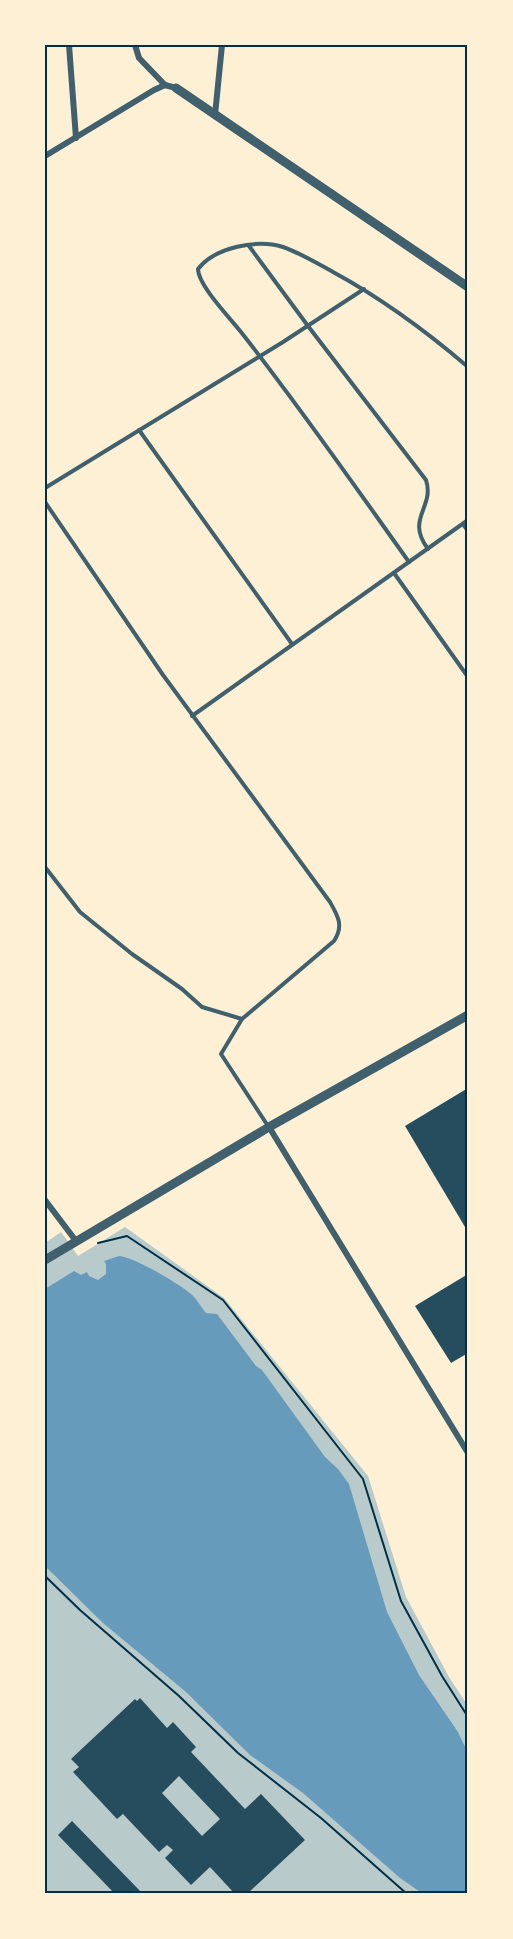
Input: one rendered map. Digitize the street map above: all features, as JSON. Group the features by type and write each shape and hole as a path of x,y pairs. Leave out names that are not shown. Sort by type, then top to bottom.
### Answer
{"street":[{"path":"69,45 76,138"},
{"path":"135,45 139,58 165,85 176,88 468,287"},
{"path":"215,115 222,45"},
{"path":"45,156 165,85"},
{"path":"45,1260 269,1127 468,1015"},
{"path":"269,1127 468,1453"},
{"path":"45,1200 76,1241"}],"lane":[{"path":"249,245 426,480 428,496 418,525 419,534 428,549"},
{"path":"409,562 260,356 210,294 198,272 201,265 216,255 249,245 284,247 364,289 468,367"},
{"path":"45,488 260,356 364,289"},
{"path":"139,430 292,645"},
{"path":"45,502 192,716 325,895 340,924 334,941 242,1019 221,1054 269,1127"},
{"path":"192,716 468,520"},
{"path":"463,524 468,531"},
{"path":"394,573 468,676"},
{"path":"45,867 80,912 132,954 182,989 202,1007 242,1019"}],"path":[{"path":"93,1244 128,1236 223,1300 363,1479 401,1601 442,1676 468,1717"},
{"path":"45,1576 80,1610 179,1696 238,1753 321,1818 407,1894"}],"shaded area":[{"path":"125,1227 224,1298 368,1476 406,1597 449,1677 468,1706 468,1894 45,1894 45,1243 61,1232 78,1256"}],"water":[{"path":"119,1256 135,1261 166,1277 191,1294 206,1313 217,1314 256,1366 262,1370 325,1457 349,1484 387,1612 419,1675 458,1732 468,1753 468,1894 423,1894 400,1878 303,1793 250,1755 186,1692 103,1623 45,1566 45,1289 74,1271 81,1275 87,1272 89,1276 98,1280 106,1274 104,1261"}],"building":[{"path":"468,1088 468,1232 405,1126"},
{"path":"468,1274 468,1353 451,1363 415,1306"},
{"path":"140,1698 167,1728 173,1722 196,1747 191,1752 245,1809 261,1794 305,1840 247,1894 235,1894 210,1867 191,1885 165,1858 173,1850 167,1845 159,1852 123,1814 117,1819 73,1772 79,1767 71,1759 135,1699 137,1701","holes":["179,1776 220,1819 202,1836 162,1793"]},
{"path":"72,1821 143,1894 115,1894 58,1835"}]}
